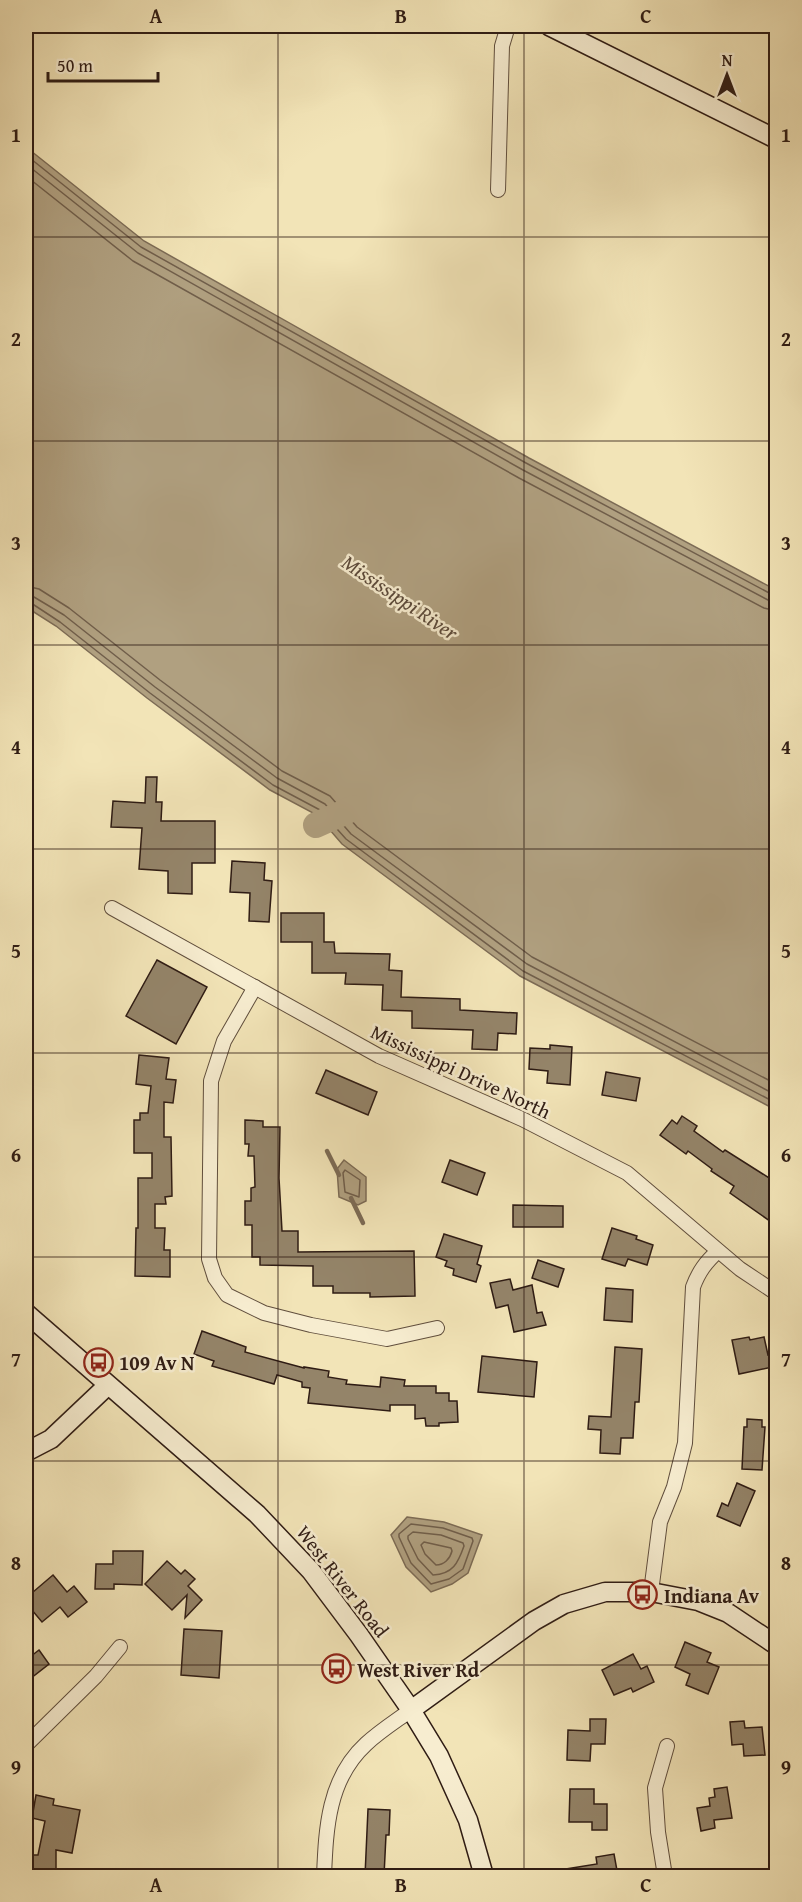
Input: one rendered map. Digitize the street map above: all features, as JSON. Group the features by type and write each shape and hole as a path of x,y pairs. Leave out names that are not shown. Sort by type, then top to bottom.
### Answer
{"street":[{"path":"498,190 502,46 508,26"},
{"path":"549,26 777,139"},
{"name":"Mississippi Drive North","path":"112,908 379,1056 522,1119 627,1173 740,1269 777,1293"},
{"path":"255,987 224,1041 211,1081 209,1259 215,1278 227,1295 264,1312 311,1325 387,1339 437,1328"},
{"path":"651,1592 660,1522 674,1487 685,1443 693,1287 704,1264 718,1251"},
{"name":"West River Road","path":"26,1312 107,1386 257,1514 312,1571 411,1710 449,1775 468,1820 484,1876"},
{"path":"26,1452 51,1439 107,1386"},
{"path":"324,1876 326,1829 330,1805 341,1776 365,1744 534,1621 564,1604 605,1592 651,1592 684,1597 712,1606 755,1629 777,1645"},
{"path":"26,1745 96,1676 120,1647"},
{"path":"665,1876 658,1833 655,1788 667,1746"}],"water":[{"name":"Mississippi River","path":"26,147 144,241 529,458 776,590 776,1110 520,976 342,844 317,815 270,790 56,626 26,607"},
{"path":"344,1160 366,1177 366,1201 358,1205 339,1197 337,1169"},
{"path":"407,1517 444,1522 482,1535 468,1573 452,1584 431,1592 406,1567 391,1535"}],"building":[{"path":"146,777 157,777 156,802 162,802 161,821 215,821 215,863 192,863 192,894 168,893 168,871 139,869 142,828 111,827 113,801 145,803"},
{"path":"232,861 265,863 264,880 272,881 269,922 249,921 250,893 230,892"},
{"path":"281,913 324,913 324,942 334,942 335,953 390,954 389,970 402,971 401,997 460,999 460,1010 517,1013 516,1034 498,1033 497,1050 472,1049 473,1030 412,1028 412,1011 382,1010 383,985 345,984 346,973 312,973 312,942 281,942"},
{"path":"157,960 207,987 176,1044 126,1016"},
{"path":"550,1045 572,1047 570,1085 547,1083 548,1071 529,1069 530,1048 550,1049"},
{"path":"139,1055 169,1058 166,1079 176,1080 173,1103 164,1102 164,1137 171,1137 172,1196 165,1197 166,1204 155,1204 155,1228 165,1228 164,1250 170,1250 170,1277 135,1276 138,1178 152,1178 152,1153 134,1153 134,1120 140,1120 140,1113 148,1113 151,1086 136,1084"},
{"path":"326,1070 377,1092 368,1115 316,1093"},
{"path":"606,1072 640,1078 636,1101 602,1095"},
{"path":"682,1116 697,1126 694,1131 723,1152 725,1150 777,1183 777,1226 730,1193 734,1186 711,1171 712,1169 688,1151 686,1154 660,1135 672,1120 677,1124"},
{"path":"245,1120 263,1121 263,1127 280,1127 279,1178 282,1231 298,1231 298,1252 414,1251 415,1296 370,1297 370,1293 333,1293 333,1286 313,1286 313,1266 260,1265 260,1257 252,1257 252,1225 245,1225 245,1201 251,1201 251,1188 255,1187 254,1156 248,1156 249,1144 245,1144"},
{"path":"450,1160 485,1173 477,1195 442,1182"},
{"path":"513,1205 563,1206 563,1227 513,1227"},
{"path":"612,1228 637,1236 636,1239 653,1245 647,1265 628,1259 625,1266 602,1259"},
{"path":"444,1234 482,1246 477,1264 481,1266 476,1282 453,1275 454,1269 445,1266 447,1261 436,1257"},
{"path":"538,1260 564,1269 558,1287 532,1278"},
{"path":"510,1279 513,1290 532,1285 537,1313 542,1312 546,1325 514,1332 508,1305 496,1308 490,1283"},
{"path":"606,1288 633,1290 632,1322 604,1320"},
{"path":"202,1331 246,1347 245,1352 304,1368 329,1371 328,1377 347,1380 346,1384 380,1387 381,1377 405,1380 404,1386 436,1386 436,1393 449,1393 449,1401 457,1401 458,1422 426,1426 425,1418 415,1419 415,1405 390,1405 390,1411 308,1403 310,1388 302,1387 302,1382 277,1375 274,1384 212,1366 214,1361 194,1354"},
{"path":"749,1337 750,1340 764,1337 768,1355 777,1353 777,1366 739,1374 732,1340"},
{"path":"615,1347 642,1349 639,1402 635,1402 633,1438 621,1438 620,1454 600,1453 601,1430 588,1429 589,1416 611,1417"},
{"path":"482,1356 537,1362 534,1397 478,1392"},
{"path":"747,1419 762,1420 762,1427 765,1427 762,1470 742,1469 744,1427 747,1427"},
{"path":"737,1483 755,1491 740,1526 717,1516 722,1503 728,1506"},
{"path":"113,1551 143,1551 142,1585 114,1584 114,1589 95,1589 96,1564 113,1564"},
{"path":"167,1561 181,1574 185,1570 195,1579 188,1586 202,1600 185,1618 187,1595 172,1610 145,1584"},
{"path":"53,1575 67,1592 74,1586 87,1602 68,1617 60,1607 42,1622 26,1603 26,1598"},
{"path":"184,1629 222,1631 219,1678 181,1675"},
{"path":"685,1642 711,1653 707,1662 719,1667 708,1694 686,1685 690,1674 675,1667"},
{"path":"39,1650 49,1664 26,1682 26,1660"},
{"path":"633,1654 641,1669 647,1666 654,1682 633,1692 631,1688 614,1695 602,1670"},
{"path":"590,1719 606,1719 605,1744 591,1744 590,1761 567,1760 568,1730 590,1731"},
{"path":"744,1721 745,1728 762,1727 765,1755 744,1756 743,1744 732,1745 730,1722"},
{"path":"727,1787 732,1818 714,1820 715,1828 701,1831 697,1808 710,1806 709,1798 715,1797 714,1789"},
{"path":"570,1789 594,1789 594,1804 607,1804 607,1830 592,1830 592,1822 569,1822"},
{"path":"36,1795 54,1799 53,1805 80,1810 72,1853 56,1850 56,1876 26,1876 26,1855 38,1855 45,1821 32,1818"},
{"path":"368,1809 390,1810 384,1876 365,1876"},
{"path":"614,1854 618,1876 560,1876 560,1870 597,1864 596,1857"}],"waterway":[{"path":"316,825 354,808"},
{"path":"327,1151 339,1175"},
{"path":"351,1198 363,1223"}],"place":[{"name":"109 Av N","path":"98,1362"},
{"name":"Indiana Av","path":"643,1595"},
{"name":"West River Rd","path":"336,1669"}]}
